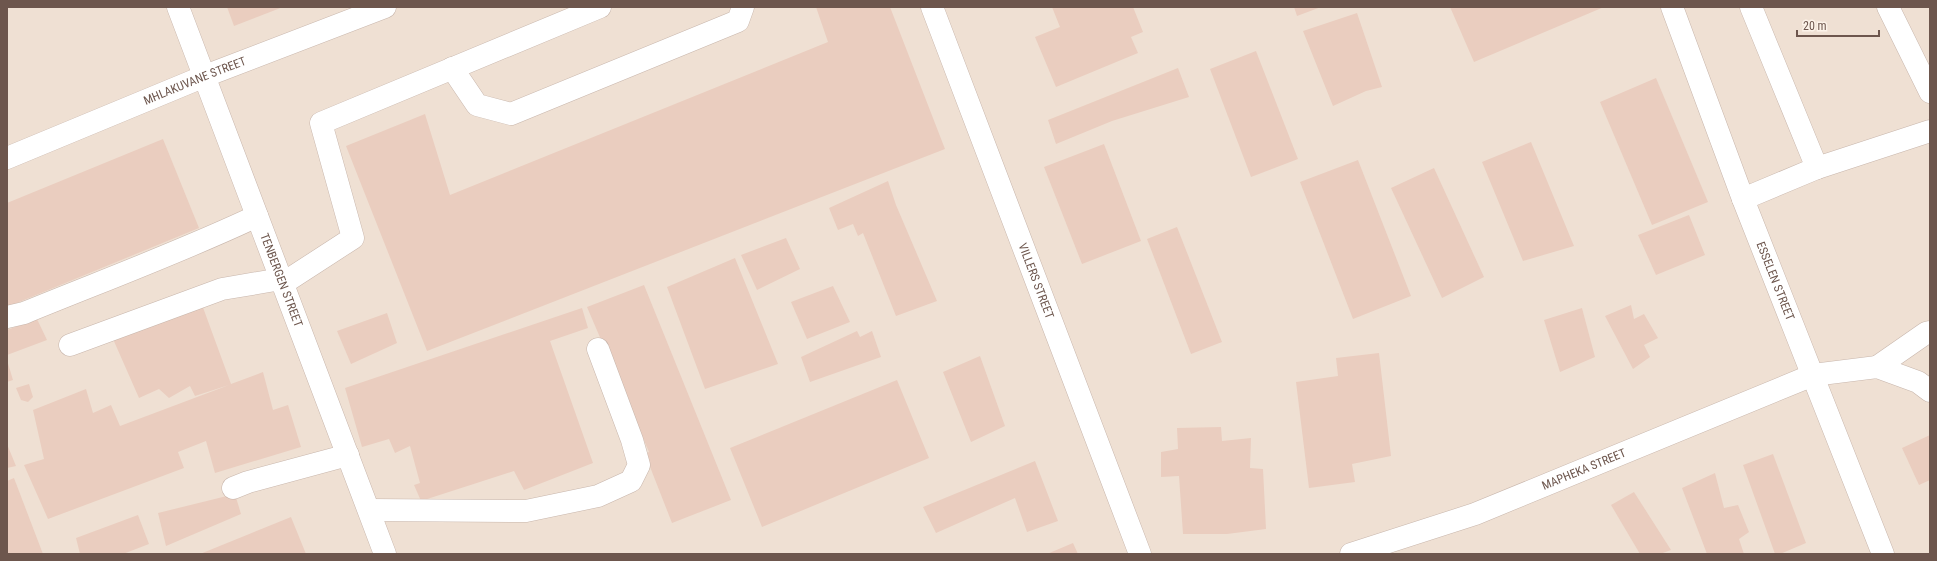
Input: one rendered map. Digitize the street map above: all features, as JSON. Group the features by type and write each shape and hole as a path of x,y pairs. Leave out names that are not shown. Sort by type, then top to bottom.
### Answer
{"street":[{"name":"TENBERGEN STREET","path":"178,7 386,554"},
{"name":"MHLAKUVANE STREET","path":"7,158 205,76 385,7"},
{"path":"70,345 222,289 282,281 353,238 321,123 600,7"},
{"path":"452,68 478,105 511,114 738,21 743,7"},
{"name":"VILLERS STREET","path":"932,7 1140,554"},
{"name":"ESSELEN STREET","path":"1672,7 1743,200 1883,554"},
{"path":"1751,7 1817,168"},
{"path":"1888,7 1930,92"},
{"path":"1743,200 1817,168 1930,131"},
{"path":"7,317 24,313 173,253 257,216"},
{"path":"1877,367 1926,333 1930,332"},
{"path":"369,510 526,511 598,496 630,481 639,465 632,440 598,349"},
{"path":"1877,367 1918,382 1930,391"},
{"name":"MAPHEKA STREET","path":"1351,554 1474,514 1813,375 1877,367"},
{"path":"233,488 248,482 348,455"}],"shaded area":[{"path":"7,7 1930,7 1930,554 7,554"}],"building":[{"path":"227,7 283,7 234,26"},
{"path":"816,7 890,7 945,149 427,351 346,146 425,114 450,195 828,42"},
{"path":"1052,7 1133,7 1143,32 1131,37 1138,53 1056,87 1035,37 1060,27"},
{"path":"1294,7 1321,7 1297,16"},
{"path":"1450,7 1604,7 1474,62"},
{"path":"1357,13 1382,87 1366,91 1333,106 1303,31"},
{"path":"1256,51 1298,159 1251,177 1210,69"},
{"path":"1178,68 1189,97 1112,121 1056,144 1048,120"},
{"path":"1656,78 1708,202 1652,225 1600,102"},
{"path":"163,139 199,228 7,307 7,203"},
{"path":"1531,142 1574,246 1523,261 1482,162"},
{"path":"1104,144 1141,241 1082,264 1044,167"},
{"path":"1358,160 1411,296 1353,319 1300,182"},
{"path":"1434,168 1484,277 1442,298 1391,188"},
{"path":"888,181 896,205 937,301 896,316 863,233 858,236 853,224 838,230 829,208"},
{"path":"1689,215 1705,255 1656,275 1638,235"},
{"path":"1177,227 1222,342 1191,354 1147,239"},
{"path":"786,238 800,269 757,290 741,255"},
{"path":"735,258 778,364 705,389 667,287"},
{"path":"644,285 731,500 672,523 645,454 649,452 587,307"},
{"path":"833,286 850,322 807,339 791,302"},
{"path":"201,302 231,384 263,372 273,410 288,405 301,447 215,473 206,441 178,452 184,468 48,519 24,465 44,459 33,410 86,389 93,413 111,405 120,426 229,385 195,396 190,386 169,398 159,389 139,398 113,339"},
{"path":"1631,305 1634,319 1644,314 1658,338 1644,345 1650,357 1633,369 1605,316"},
{"path":"582,308 588,328 550,341 593,463 524,490 514,471 421,501 414,485 420,483 410,446 395,453 389,439 362,447 345,388"},
{"path":"1582,308 1595,357 1560,372 1544,320"},
{"path":"387,313 397,343 351,364 337,331"},
{"path":"37,319 47,340 7,355 7,330"},
{"path":"857,331 860,337 872,331 881,357 810,382 801,357"},
{"path":"1379,353 1391,456 1352,464 1355,482 1309,488 1296,382 1338,376 1336,358"},
{"path":"980,356 1005,426 971,442 943,372"},
{"path":"7,360 13,380 7,382"},
{"path":"897,380 929,458 762,527 730,448"},
{"path":"29,384 33,397 28,402 21,400 16,388"},
{"path":"1221,427 1222,441 1251,438 1250,468 1263,469 1266,529 1227,534 1183,534 1179,476 1161,477 1161,452 1178,449 1177,428"},
{"path":"1930,435 1930,480 1919,485 1902,448"},
{"path":"7,444 16,466 7,468"},
{"path":"1773,454 1806,543 1780,554 1775,554 1743,465"},
{"path":"1035,461 1058,521 1027,532 1015,498 936,533 923,507"},
{"path":"1715,473 1724,508 1738,505 1749,532 1739,539 1744,554 1707,554 1682,488"},
{"path":"14,478 43,554 7,554 7,481"},
{"path":"1634,492 1671,550 1660,554 1640,554 1611,505"},
{"path":"235,494 241,514 166,546 158,513"},
{"path":"138,515 149,544 123,554 80,554 76,538"},
{"path":"291,517 306,554 200,554"},
{"path":"1073,543 1078,554 1047,554"}]}
